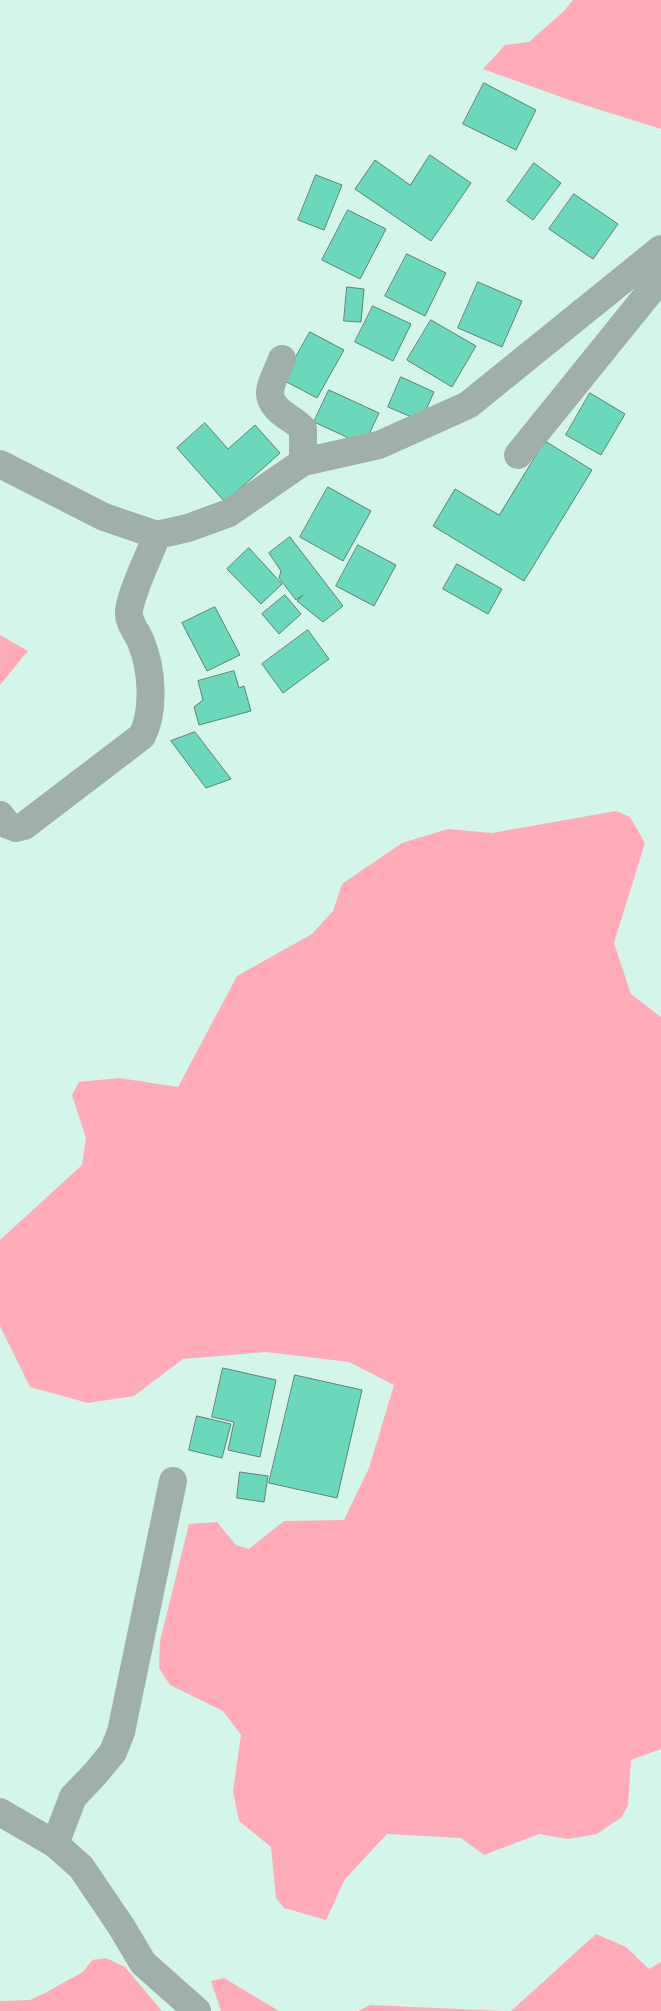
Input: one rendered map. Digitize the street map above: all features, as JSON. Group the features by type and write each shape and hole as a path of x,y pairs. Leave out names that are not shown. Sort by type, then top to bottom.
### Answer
{"street":[{"path":"0,464 104,517 157,535 188,528 229,513 302,462 379,445 468,405 661,249"},
{"path":"518,456 661,278"},
{"path":"282,359 268,394 270,401 282,413 295,420 302,429 302,462"},
{"path":"0,815 8,825 16,828 24,826 142,736 150,717 151,702 148,668 141,642 131,626 129,612 157,535"},
{"path":"55,1844 74,1797 113,1752 121,1732 173,1481"},
{"path":"0,1812 55,1844 81,1867 121,1926 143,1963 197,2011"}],"shaded area":[{"path":"573,0 661,0 661,129 572,101 483,69 505,45 529,42 564,11"},
{"path":"0,635 28,651 0,685"},
{"path":"616,811 630,817 645,843 614,943 631,994 661,1017 661,1749 631,1760 628,1805 622,1817 597,1834 568,1839 539,1834 484,1855 461,1838 387,1834 345,1879 326,1920 284,1908 276,1898 271,1847 239,1821 233,1791 241,1735 223,1711 170,1685 159,1668 160,1641 189,1524 217,1522 236,1545 249,1549 284,1521 344,1520 369,1468 394,1385 349,1362 266,1352 183,1359 134,1396 88,1403 30,1387 0,1326 0,1240 82,1165 86,1138 72,1095 79,1082 119,1078 178,1087 237,976 312,934 333,911 342,884 402,843 448,829 492,833"},
{"path":"596,1934 626,1947 649,1969 661,1962 661,2011 511,2011"},
{"path":"106,1958 125,1967 162,2011 0,2011 0,2001 30,2000 83,1972 92,1960"},
{"path":"224,1978 279,2011 221,2011 211,1981"},
{"path":"370,2005 504,2011 358,2011"}],"building":[{"path":"484,83 536,110 516,150 463,124"},
{"path":"430,155 471,183 431,241 355,189 375,160 410,185"},
{"path":"534,163 561,183 533,220 507,201"},
{"path":"316,175 342,185 324,230 298,220"},
{"path":"574,194 618,224 593,259 549,229"},
{"path":"348,210 386,229 360,279 322,260"},
{"path":"407,254 446,273 425,316 385,296"},
{"path":"478,282 522,301 502,347 458,328"},
{"path":"347,287 364,289 361,322 344,321"},
{"path":"373,306 411,324 393,361 355,342"},
{"path":"431,320 476,346 452,387 407,360"},
{"path":"310,332 344,350 317,398 283,380"},
{"path":"401,377 434,392 421,421 388,407"},
{"path":"329,390 379,413 364,445 314,422"},
{"path":"590,393 625,414 601,455 566,435"},
{"path":"205,423 228,449 255,425 280,453 225,502 177,448"},
{"path":"545,441 592,470 524,581 433,526 455,489 499,515"},
{"path":"328,487 371,511 343,561 300,537"},
{"path":"290,537 343,606 323,622 297,601 303,595 296,600 279,578 281,571 269,553"},
{"path":"358,545 396,565 374,606 336,586"},
{"path":"249,548 282,584 261,604 227,569"},
{"path":"457,564 502,589 488,614 443,589"},
{"path":"285,595 301,614 279,634 262,614"},
{"path":"215,607 240,655 207,671 182,623"},
{"path":"308,630 329,659 283,693 262,664"},
{"path":"234,671 239,688 244,686 251,711 199,725 194,707 203,700 198,681"},
{"path":"195,732 231,779 206,788 171,741"},
{"path":"223,1368 276,1380 260,1457 228,1450 234,1422 212,1417"},
{"path":"295,1375 362,1390 337,1498 269,1483"},
{"path":"197,1416 231,1424 222,1458 189,1450"},
{"path":"240,1472 268,1476 264,1502 237,1498"}]}
